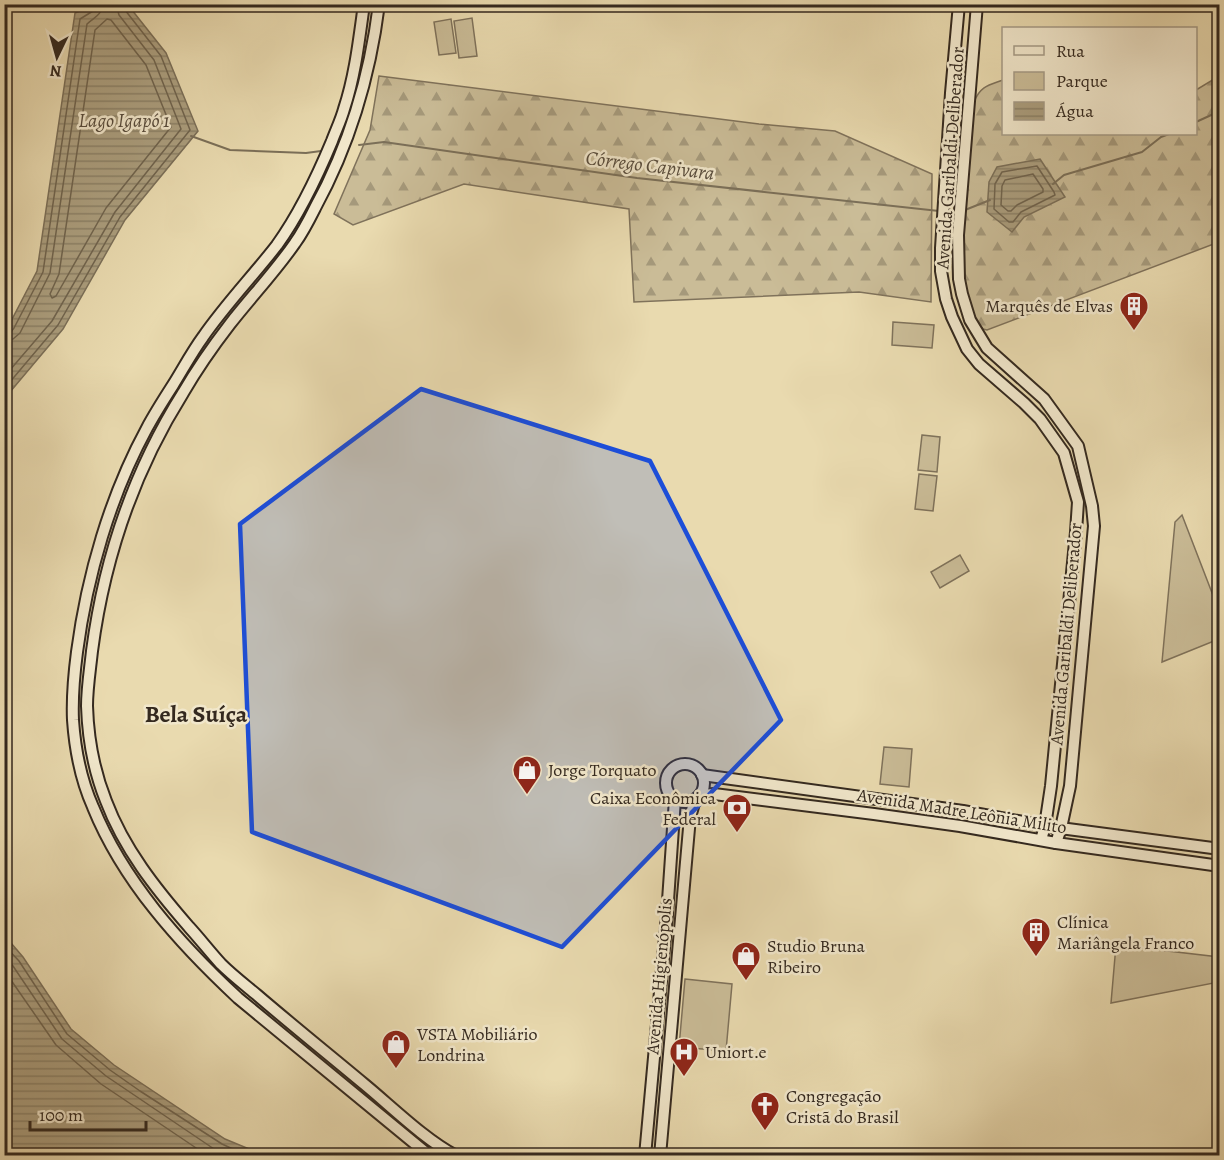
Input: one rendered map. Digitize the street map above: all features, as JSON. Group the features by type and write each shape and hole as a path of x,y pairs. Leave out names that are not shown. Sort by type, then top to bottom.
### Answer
{"street":[{"path":"364,4 359,41 344,110 317,174 296,216 276,245 202,338 147,427 133,457 101,541 84,605 74,682 73,720 78,758 91,804 118,858 150,904 211,973 238,998 430,1155"},
{"path":"379,4 370,64 355,118 327,185 295,243 211,349 182,394 144,467 114,545 105,580 96,625 87,693 88,726 92,756 116,826 145,872 184,921 221,964 424,1134 456,1155"},
{"name":"Avenida Garibaldi Deliberador","path":"959,4 941,259 944,288 952,317 967,349 979,364 1040,419 1064,453 1078,502 1051,786 1041,840"},
{"name":"Avenida Garibaldi Deliberador","path":"977,4 957,242 959,279 967,312 987,348 1044,399 1078,446 1092,506 1094,526 1070,786 1056,843"},
{"path":"952,317 967,312"},
{"path":"147,427 159,435"},
{"path":"108,521 121,525"},
{"path":"101,541 114,545"},
{"path":"78,758 92,756"},
{"path":"688,765 694,767 702,775 704,786 697,797 685,802 671,796 667,786 672,770 688,765"},
{"name":"Avenida Madre Leônia Milito","path":"702,775 963,811 1045,826 1220,849"},
{"path":"1051,786 1070,786"},
{"name":"Avenida Madre Leônia Milito","path":"697,797 714,794 874,814 1220,866"},
{"name":"Avenida Higienópolis","path":"660,1155 690,817 697,797"},
{"name":"Avenida Higienópolis","path":"645,1155 668,904 675,799"},
{"path":"172,930 184,921"},
{"path":"320,1066 329,1055"}],"highlighted area":[{"path":"421,389 650,461 781,720 562,947 252,832 240,524"}],"green space":[{"path":"472,18 477,56 459,58 454,21"},
{"path":"451,19 456,53 439,55 434,22"},
{"path":"379,76 759,124 835,131 932,174 931,302 859,292 634,302 629,209 464,184 353,225 334,214 370,130"},
{"path":"1219,76 1219,242 987,330 983,329 974,315 964,284 960,254 974,102 979,93 986,87 1002,80 1002,135 1197,135 1197,89"},
{"path":"893,322 934,325 932,348 892,345"},
{"path":"922,435 940,437 937,472 918,470"},
{"path":"919,474 937,476 933,511 915,509"},
{"path":"1182,515 1219,611 1219,639 1162,662 1175,522"},
{"path":"960,555 969,571 940,588 931,572"},
{"path":"884,747 912,749 909,787 880,784"},
{"path":"1116,945 1219,957 1219,982 1111,1003"},
{"path":"685,979 732,984 726,1051 679,1047"}],"water":[{"name":"Lago Igapó 1","path":"94,5 128,5 166,53 198,131 125,220 63,329 5,398 5,330 37,271 75,13"},
{"path":"1040,159 1065,197 1024,217 1012,232 987,212 989,182 997,167"},
{"path":"5,936 23,957 71,1029 114,1065 225,1139 264,1155 5,1155"}],"waterway":[{"name":"Córrego Capivara","path":"1197,122 1220,111"},
{"name":"Córrego Capivara","path":"1053,184 1064,175 1142,152 1166,135"},
{"name":"Córrego Capivara","path":"191,136 230,150 306,153 321,151"},
{"name":"Córrego Capivara","path":"359,145 384,142 637,178 939,211"},
{"name":"Córrego Capivara","path":"965,210 990,200"}],"place":[{"name":"Marquês de Elvas","path":"1134,332"},
{"name":"Jorge Torquato","path":"527,796"},
{"name":"Caixa Econômica Federal","path":"737,834"},
{"name":"Clínica Mariângela Franco","path":"1036,958"},
{"name":"Studio Bruna Ribeiro","path":"746,982"},
{"name":"VSTA Mobiliário Londrina","path":"396,1070"},
{"name":"Uniort.e","path":"684,1078"},
{"name":"Congregação Cristã do Brasil","path":"765,1132"}],"district":[{"name":"Bela Suíça","path":"196,714"}]}
